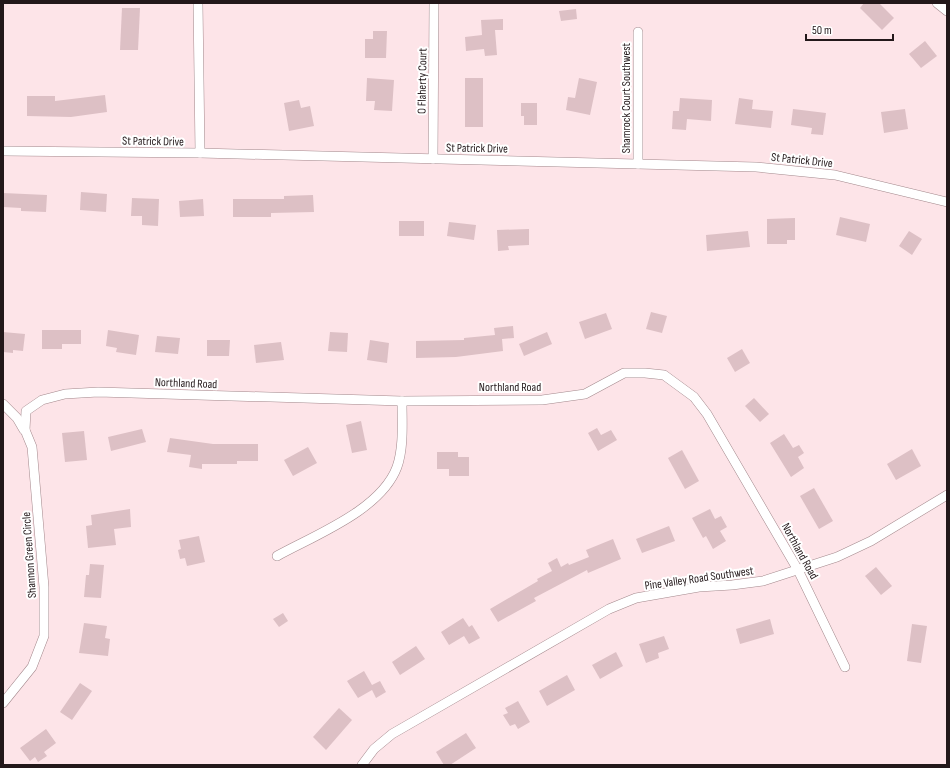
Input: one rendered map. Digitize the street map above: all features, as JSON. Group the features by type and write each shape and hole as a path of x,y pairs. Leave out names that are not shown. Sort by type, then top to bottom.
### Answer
{"street":[{"path":"198,3 200,153"},
{"name":"O Flaherty Court","path":"433,159 434,3"},
{"path":"937,3 947,10"},
{"name":"Shamrock Court Southwest","path":"638,32 638,164"},
{"name":"St Patrick Drive","path":"3,151 200,153 756,167 835,175 947,202"},
{"name":"Northland Road","path":"26,430 26,410 42,400 65,394 98,392 402,401 542,400 585,394 624,373 664,375 694,397 707,414 798,570 845,667"},
{"path":"277,556 340,522 372,502 385,489 397,467 401,442 402,401"},
{"name":"Shannon Green Circle","path":"3,404 17,418 24,430 26,430 32,447 44,587 44,636 32,667 3,703"},
{"name":"Pine Valley Road Southwest","path":"362,765 374,750 392,734 608,609 636,598 699,587 763,581 837,557 872,541 947,495"}],"building":[{"path":"864,3 879,3 894,18 882,30 860,8"},
{"path":"122,8 140,8 138,50 120,50"},
{"path":"576,9 577,19 561,21 559,11"},
{"path":"503,19 503,30 495,30 497,55 485,56 484,49 466,51 465,37 482,35 481,20"},
{"path":"373,31 387,31 386,58 365,58 365,39 373,39"},
{"path":"925,41 937,56 921,68 909,54"},
{"path":"367,78 394,80 392,111 374,110 375,101 366,101"},
{"path":"465,78 483,78 483,127 465,127"},
{"path":"579,78 597,82 590,115 566,110 568,97 575,98"},
{"path":"105,95 107,112 71,117 27,116 27,96 55,96 55,101"},
{"path":"680,98 712,100 711,121 687,119 686,130 672,129 673,111 679,111"},
{"path":"739,98 753,100 752,109 773,111 771,128 735,124"},
{"path":"299,100 301,108 310,106 314,126 289,131 284,103"},
{"path":"521,103 537,103 537,125 524,125 524,116 521,116"},
{"path":"793,109 826,113 823,135 811,134 812,128 791,125"},
{"path":"905,109 908,129 884,133 881,112"},
{"path":"81,192 107,194 106,212 80,210"},
{"path":"3,193 47,195 46,212 21,211 21,208 3,207"},
{"path":"313,195 314,212 271,213 271,217 233,217 233,199 284,199 284,196"},
{"path":"132,198 159,199 158,226 142,225 142,216 131,216"},
{"path":"203,199 204,216 180,217 179,201"},
{"path":"840,217 870,224 866,242 836,235"},
{"path":"795,218 795,240 787,240 787,244 767,244 767,219"},
{"path":"399,221 424,221 424,236 399,236"},
{"path":"449,222 476,225 474,240 447,236"},
{"path":"529,229 529,245 508,246 509,250 498,251 497,230"},
{"path":"748,231 750,247 707,251 706,235"},
{"path":"909,231 922,239 912,255 899,246"},
{"path":"651,312 667,316 662,333 646,329"},
{"path":"606,313 612,329 585,339 579,322"},
{"path":"513,326 514,338 502,339 503,351 456,357 416,358 416,341 464,340 464,338 495,335 494,328"},
{"path":"42,330 81,330 81,344 62,344 62,349 42,349"},
{"path":"108,330 139,335 136,355 116,352 117,348 106,346"},
{"path":"3,332 25,334 23,351 13,350 13,353 3,352"},
{"path":"330,332 348,333 347,352 328,351"},
{"path":"547,332 552,344 524,356 519,344"},
{"path":"157,336 180,338 178,354 155,352"},
{"path":"207,340 230,340 229,356 207,356"},
{"path":"370,340 389,343 387,363 367,360"},
{"path":"281,342 284,360 256,363 254,345"},
{"path":"742,349 750,363 735,372 727,358"},
{"path":"754,398 769,414 760,422 745,406"},
{"path":"361,421 367,450 352,453 346,425"},
{"path":"597,428 601,435 611,430 617,440 598,451 588,433"},
{"path":"142,429 146,442 111,451 108,437"},
{"path":"84,431 87,460 65,462 62,433"},
{"path":"784,434 793,448 799,445 804,453 798,457 804,468 791,477 770,443"},
{"path":"170,438 213,444 258,444 258,461 237,461 237,464 202,464 202,469 189,467 191,455 167,452"},
{"path":"308,447 317,463 293,476 284,460"},
{"path":"912,449 921,466 896,480 887,464"},
{"path":"682,450 699,481 685,489 668,458"},
{"path":"437,452 458,452 458,457 469,457 469,476 449,476 449,469 437,469"},
{"path":"814,488 833,521 819,529 800,496"},
{"path":"130,509 131,527 114,529 116,545 88,548 86,526 92,525 91,515"},
{"path":"710,509 715,519 721,516 727,527 720,531 726,541 713,549 706,536 703,538 692,518"},
{"path":"669,526 675,541 642,553 636,539"},
{"path":"199,536 205,562 187,566 185,558 180,559 178,550 181,549 179,540"},
{"path":"613,539 621,559 588,573 587,570 534,598 536,601 498,622 490,609 538,581 537,579 552,571 548,563 557,558 561,567 568,563 569,565 589,557 586,550"},
{"path":"90,564 104,565 101,598 84,597 86,575 89,575"},
{"path":"876,567 892,586 881,595 865,576"},
{"path":"283,613 288,621 279,627 273,619"},
{"path":"463,618 469,627 472,625 480,638 469,644 464,636 449,645 441,632"},
{"path":"770,619 774,634 740,644 736,629"},
{"path":"84,623 107,626 105,638 110,639 108,656 79,653"},
{"path":"912,624 927,626 921,663 907,661"},
{"path":"664,636 669,649 658,653 659,658 646,663 639,644"},
{"path":"416,646 425,659 400,675 392,662"},
{"path":"616,652 623,666 600,679 592,665"},
{"path":"364,671 372,685 380,681 386,692 376,698 372,690 358,698 347,681"},
{"path":"567,675 575,690 547,706 539,691"},
{"path":"80,683 92,691 72,720 60,712"},
{"path":"518,701 530,722 518,729 515,724 510,726 503,715 508,713 505,708"},
{"path":"339,708 352,720 326,750 313,737"},
{"path":"46,729 56,743 44,752 47,756 38,762 35,757 30,761 20,748"},
{"path":"466,733 476,748 450,765 444,765 436,752"}]}
